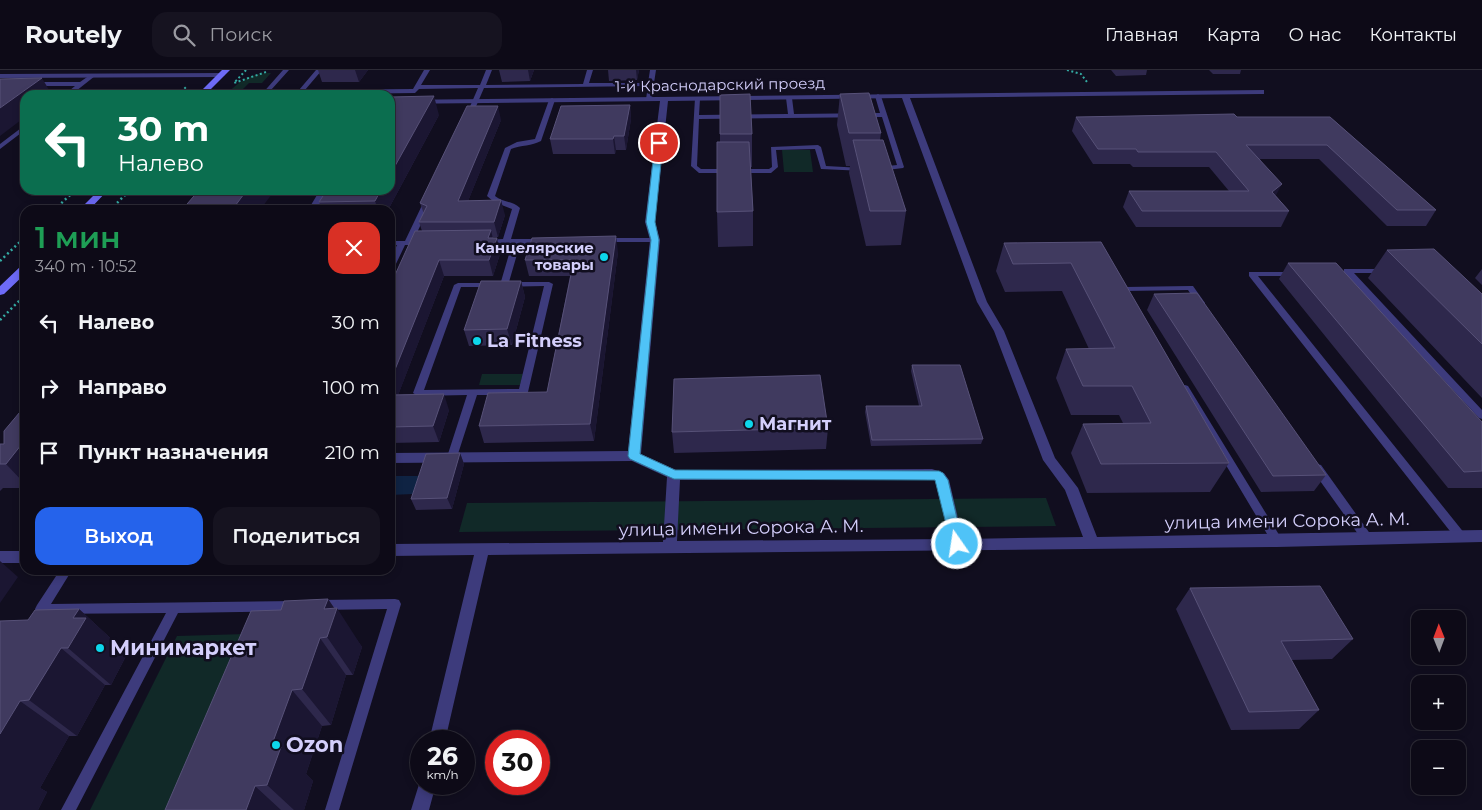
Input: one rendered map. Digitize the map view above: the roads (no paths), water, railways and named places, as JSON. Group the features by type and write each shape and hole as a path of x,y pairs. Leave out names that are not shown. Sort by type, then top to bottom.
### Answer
{"main road":[{"path":"205,90 223,72"},
{"path":"89,205 99,195"},
{"path":"0,292 20,273"}],"street":[{"path":"0,76 92,76 223,72"},
{"name":"1-й Краснодарский проезд","path":"395,102 1261,92"},
{"path":"905,96 982,302 1000,331 1049,460 1071,488 1092,543"},
{"path":"634,456 655,240 650,222 664,99"},
{"path":"395,458 634,456 674,475 932,474 939,476 942,480 957,544"},
{"path":"670,547 674,475"},
{"name":"улица имени Сорока А. М.","path":"395,550 1278,541 1482,536"},
{"path":"440,730 482,549"},
{"path":"0,557 20,557"},
{"path":"420,810 424,795"}],"lane":[{"path":"268,90 286,70"},
{"path":"302,90 319,70"},
{"path":"408,102 427,70"},
{"path":"465,122 490,70"},
{"path":"585,86 590,70"},
{"path":"649,99 653,70"},
{"path":"74,90 92,76"},
{"path":"28,84 82,84"},
{"path":"377,90 482,86 706,84"},
{"path":"697,99 694,166 699,170 771,170 775,167 773,149 780,146 815,146 818,149 822,166 826,170 898,169 900,166 878,96"},
{"path":"788,98 791,116"},
{"path":"506,242 516,208 494,200 491,196 508,148 512,145 535,143 539,140 552,100"},
{"path":"696,117 884,114"},
{"path":"0,147 20,131"},
{"path":"395,260 433,191"},
{"path":"596,240 655,240"},
{"path":"504,284 517,241"},
{"path":"476,242 556,241"},
{"path":"395,243 438,242"},
{"path":"1400,270 1347,271 1482,416"},
{"path":"1305,274 1252,274 1461,537"},
{"path":"549,284 523,392 473,392 418,393 458,285 549,284"},
{"path":"1130,297 1125,289 1190,288 1206,311"},
{"path":"1181,381 1278,541"},
{"path":"452,457 473,392"},
{"path":"1309,457 1366,538"},
{"path":"63,575 39,613 175,607 395,604 332,810"},
{"path":"268,624 276,606"},
{"path":"68,810 175,607"}],"water":[{"path":"395,476 419,476 413,494 395,495"}],"place":[{"name":"Канцелярские товары","path":"604,257"},
{"name":"La Fitness","path":"477,341"},
{"name":"Магнит","path":"749,424"},
{"name":"Минимаркет","path":"100,648"},
{"name":"Ozon","path":"276,745"}]}
